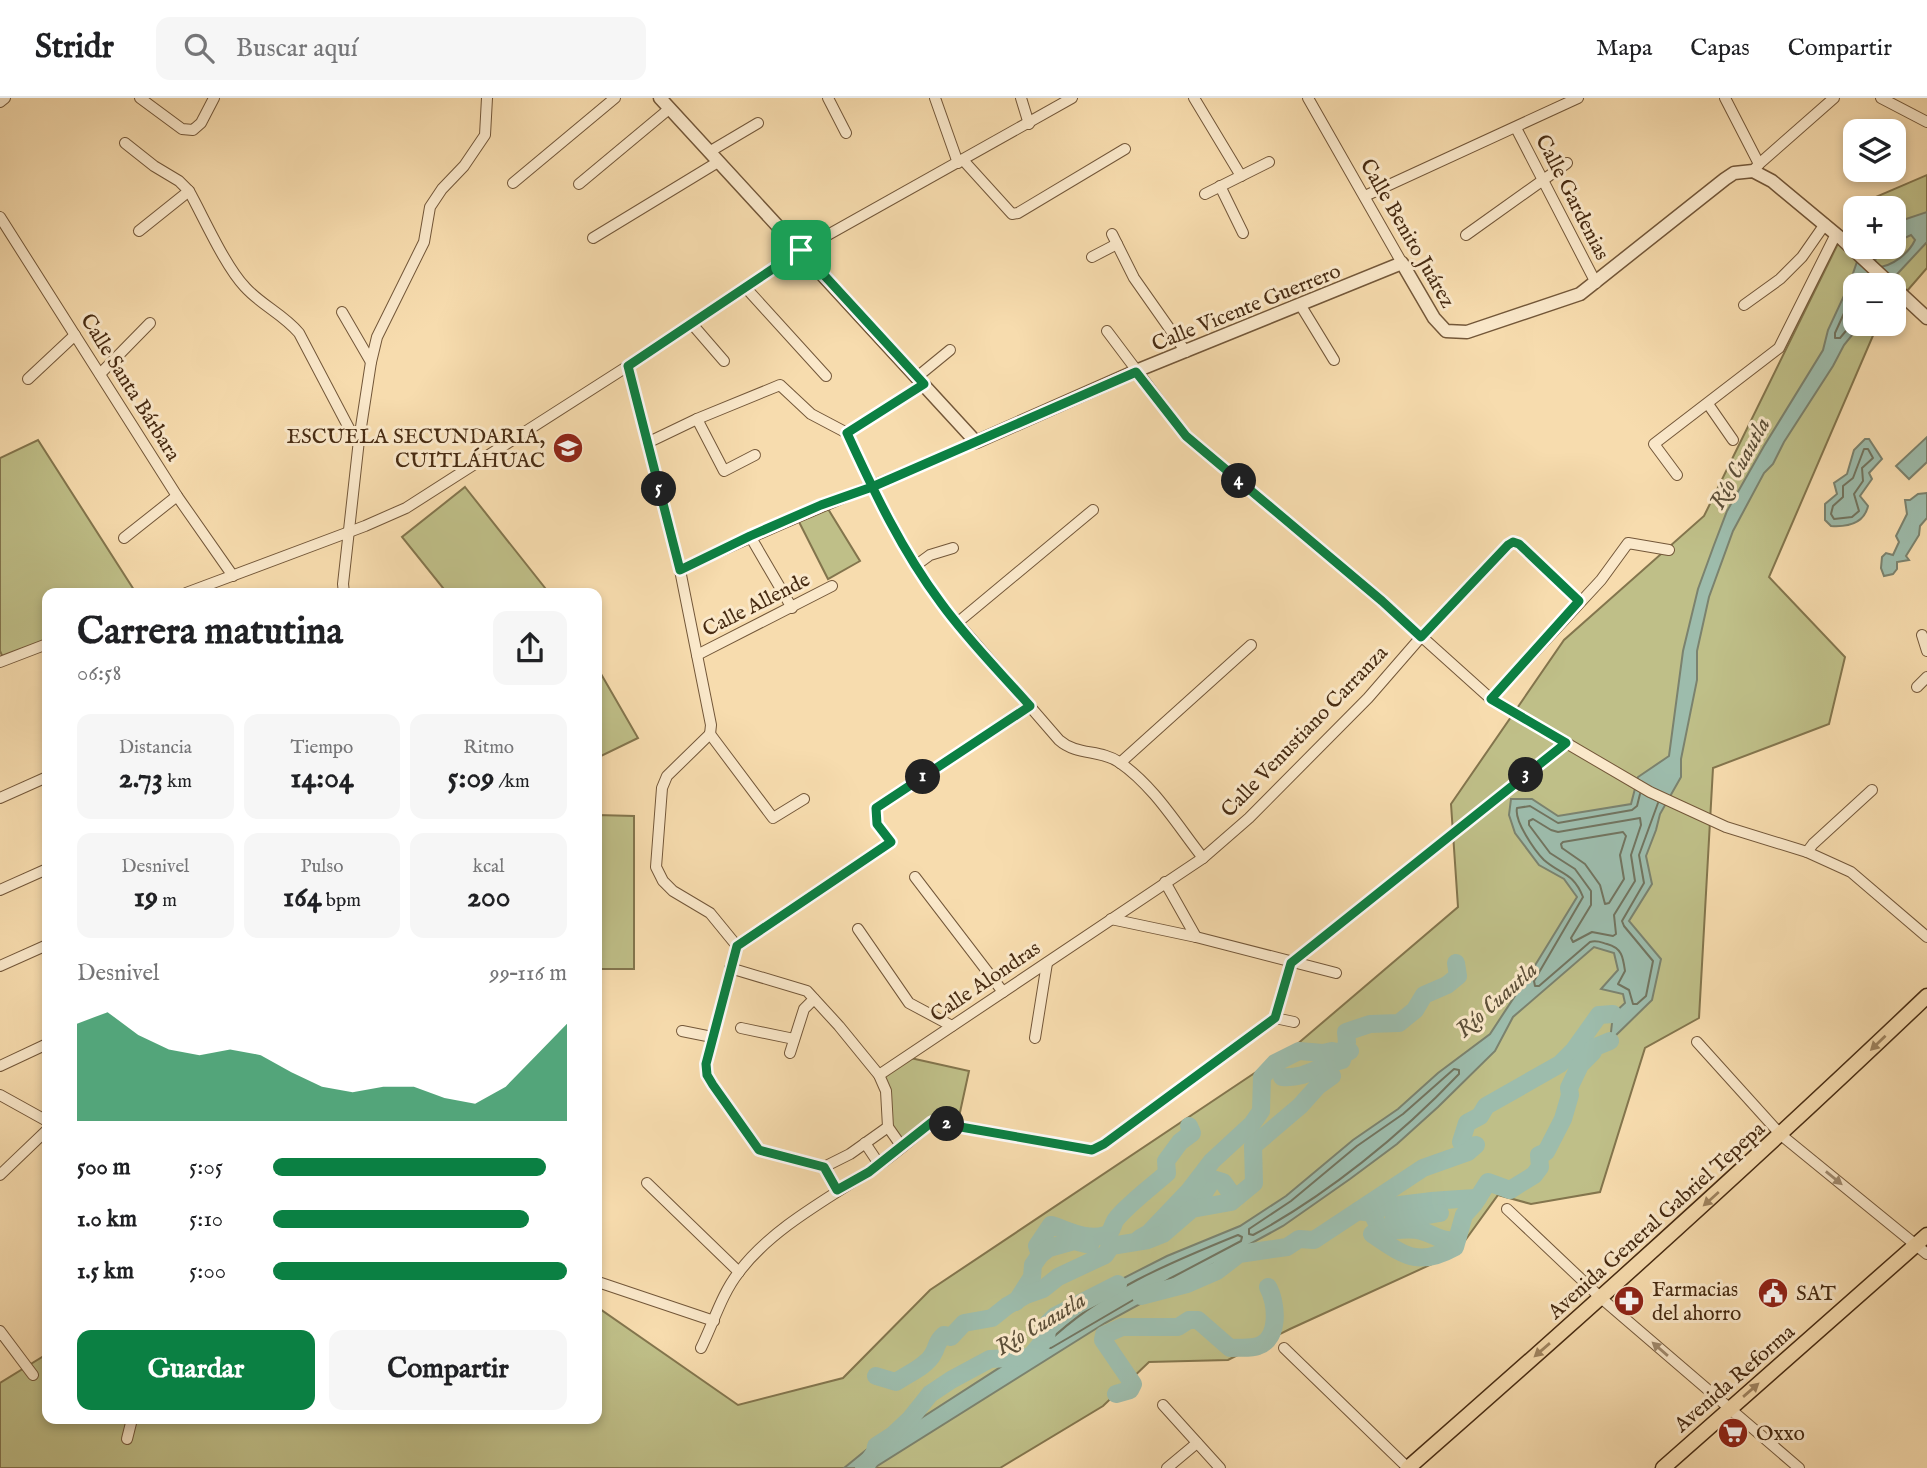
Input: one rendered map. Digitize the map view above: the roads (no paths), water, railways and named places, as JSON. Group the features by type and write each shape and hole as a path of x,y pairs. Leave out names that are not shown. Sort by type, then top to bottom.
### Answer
{"main road":[{"name":"Avenida General Gabriel Tepepa","path":"1408,1468 1781,1135 1927,996"},
{"name":"Avenida Reforma","path":"1663,1468 1923,1245"}],"street":[{"path":"0,103 5,98"},
{"path":"140,98 182,129 193,130 201,123 214,98"},
{"path":"343,588 359,440 371,362 382,326 424,242 430,207 442,189 464,166 485,135 487,98"},
{"path":"513,183 615,98"},
{"path":"660,98 976,442"},
{"path":"828,98 846,133"},
{"path":"935,98 960,162 1012,214 1018,213 1125,149"},
{"path":"1021,98 1029,124"},
{"path":"200,588 407,508 628,366 801,250 1072,98"},
{"path":"1194,98 1241,176"},
{"name":"Calle Benito Juárez","path":"1308,98 1439,326 1456,333 1467,332 1580,294 1725,178 1756,167"},
{"path":"1726,98 1756,167 1825,224 1927,318"},
{"path":"1756,167 1834,98"},
{"path":"1881,98 1927,122"},
{"path":"1365,196 1516,128 1573,99"},
{"path":"579,184 669,109"},
{"path":"593,238 714,157 758,123"},
{"name":"Calle Gardenias","path":"1516,128 1596,283"},
{"path":"125,143 189,191 243,285 256,298 288,319 299,333 351,432 359,440"},
{"path":"1205,194 1269,162"},
{"path":"1466,235 1567,163"},
{"path":"1220,186 1243,233"},
{"path":"139,231 189,191"},
{"name":"Calle Santa Bárbara","path":"0,217 177,496 233,576"},
{"path":"1744,305 1780,279 1802,257 1825,224"},
{"path":"1676,475 1654,444 1779,348 1836,234"},
{"path":"1092,257 1115,239 1134,278 1186,352"},
{"name":"Calle Vicente Guerrero","path":"680,570 821,505 872,487 1136,372 1402,263"},
{"path":"746,288 826,376"},
{"path":"1301,306 1334,360"},
{"path":"342,312 371,362"},
{"path":"100,374 150,323"},
{"path":"692,324 724,361"},
{"path":"1107,331 1186,436 1382,601 1491,699 1650,792 1726,827 1807,852 1852,872 1927,937"},
{"path":"28,379 75,335"},
{"path":"847,433 920,381 950,351"},
{"path":"628,366 680,570 711,725 710,734 667,776 662,788 656,867 663,881 673,891 710,913 737,946"},
{"path":"647,443 780,385 811,414 847,433 872,487 915,566 957,623 1068,748 1106,755 1120,763 1147,787 1203,858"},
{"path":"1708,404 1732,440"},
{"path":"697,419 724,471 755,455"},
{"path":"124,538 177,496"},
{"path":"957,623 1093,510"},
{"path":"750,536 792,608"},
{"name":"Calle Venustiano Carranza","path":"1203,858 1299,769 1508,545 1513,542 1519,544 1579,601"},
{"path":"1491,699 1601,580 1628,543 1669,550"},
{"path":"915,566 930,555 953,548"},
{"name":"Calle Allende","path":"698,655 832,586"},
{"path":"1922,635 1927,651"},
{"path":"1120,763 1251,645"},
{"path":"0,662 42,646"},
{"path":"1917,687 1927,677"},
{"path":"888,1127 824,1167 759,1150 707,1075 706,1064 712,1037 737,946 891,842 877,824 876,808 1030,706"},
{"path":"710,734 773,818 804,799"},
{"path":"701,1348 739,1272 758,1251 837,1190 869,1172 932,1122 1092,1150 1104,1144 1275,1018 1291,963 1566,743"},
{"path":"0,799 42,779"},
{"path":"1807,852 1872,790"},
{"name":"Calle Alondras","path":"879,1074 1203,858"},
{"path":"0,890 42,871"},
{"path":"915,877 1003,992"},
{"path":"1165,882 1196,937"},
{"path":"1111,919 1196,937 1336,973"},
{"path":"858,929 909,1003 952,1026"},
{"path":"0,966 42,947"},
{"path":"1034,1038 1047,963"},
{"path":"730,968 807,991 879,1074 886,1091 888,1127 902,1147"},
{"path":"790,1053 804,1009 814,999"},
{"path":"1275,1018 1294,1022"},
{"path":"741,1028 794,1039"},
{"path":"682,1031 712,1037"},
{"path":"1697,1042 1781,1135 1923,1245"},
{"path":"0,1066 42,1046"},
{"path":"0,1095 42,1119"},
{"path":"0,1175 42,1135"},
{"path":"865,1143 879,1164"},
{"path":"824,1167 837,1190"},
{"path":"647,1183 739,1272"},
{"path":"1507,1209 1601,1298 1798,1468"},
{"path":"602,1283 714,1321"},
{"path":"0,1331 33,1375"},
{"path":"1284,1348 1408,1468"},
{"path":"1163,1405 1220,1468"},
{"path":"127,1439 131,1424"},
{"path":"1167,1468 1197,1443"}],"water":[{"path":"1927,212 1927,242 1898,273 1853,273 1858,259 1876,259 1877,267 1898,259 1906,259 1906,252 1915,240 1911,235 1906,237 1906,219"},
{"path":"1843,298 1843,336 1851,336 1773,464 1764,473 1733,531 1709,597 1697,651 1697,680 1681,759 1681,777 1660,814 1646,856 1652,884 1629,921 1661,959 1652,1000 1610,1041 1613,1014 1625,1003 1623,994 1601,989 1618,970 1614,953 1594,947 1513,1017 1495,1051 1397,1144 1283,1226 1105,1323 874,1468 844,1468 866,1450 912,1424 1030,1348 1104,1288 1167,1256 1240,1226 1286,1196 1353,1140 1398,1109 1438,1073 1490,1034 1577,897 1564,879 1539,865 1515,833 1509,815 1511,799 1532,799 1558,816 1631,804 1638,777 1669,756 1683,651 1698,589 1727,511 1823,350 1828,330"},
{"path":"1927,437 1927,462 1909,479 1896,466"},
{"path":"1865,439 1869,439 1882,459 1869,473 1872,479 1860,496 1868,506 1866,512 1854,523 1831,526 1825,520 1825,504 1837,494 1834,483 1847,474 1854,450"},
{"path":"1927,493 1927,518 1920,526 1919,535 1906,556 1909,560 1897,562 1897,569 1893,574 1884,576 1881,568 1882,557 1886,553 1893,555 1899,542 1896,536 1907,514 1905,500"}],"waterway":[{"path":"1282,1077 1305,1074 1342,1060 1347,1042 1346,1032 1370,1024 1399,1023 1415,1010 1424,995 1447,985 1458,976 1456,963"},
{"path":"1461,1142 1467,1123 1480,1116 1486,1106 1560,1064 1574,1050 1599,1015 1613,1014"},
{"path":"1372,1234 1402,1253 1420,1258 1455,1247 1464,1215 1488,1182 1510,1190 1534,1175 1540,1167 1539,1155 1546,1152 1563,1119 1570,1095 1569,1088 1580,1065 1593,1052 1593,1048 1610,1041"},
{"path":"1140,1238 1149,1233 1189,1191 1212,1161 1252,1124 1261,1111 1262,1077 1275,1063 1299,1051 1332,1051 1343,1054 1350,1051"},
{"path":"876,1376 896,1382 926,1363 941,1338 944,1335 951,1337 964,1323 992,1318 1007,1306 1043,1289 1058,1277 1105,1255 1111,1246 1148,1240 1163,1234 1192,1209 1231,1202 1254,1183 1253,1146 1332,1076"},
{"path":"1040,1255 1037,1246 1051,1225 1084,1236 1108,1234 1115,1220 1167,1173 1166,1161 1180,1142 1192,1133 1189,1126"},
{"path":"1141,1296 1187,1284 1217,1271 1239,1254 1287,1247 1299,1239 1314,1240 1423,1168 1468,1152 1476,1145"},
{"path":"1185,1212 1196,1205 1213,1179 1223,1182 1230,1192 1238,1196"},
{"path":"1372,1213 1405,1204 1478,1198"},
{"path":"1358,1211 1372,1213 1381,1232 1413,1229 1442,1239 1457,1239"},
{"path":"1393,1221 1440,1213"},
{"path":"1016,1302 1032,1277 1033,1265 1049,1248 1074,1241 1090,1245"},
{"name":"Río Cuautla","path":"864,1468 876,1446 910,1419 930,1394 990,1359 1030,1357 1046,1338 1048,1323 1055,1316 1118,1284"},
{"path":"1116,1394 1130,1390 1133,1384 1103,1340 1104,1335 1122,1327 1178,1327 1189,1320 1198,1320 1230,1348 1258,1346 1270,1336 1275,1320 1268,1287"}],"place":[{"name":"ESCUELA SECUNDARIA, CUITLÁHUAC","path":"568,448"},
{"name":"SAT","path":"1773,1293"},
{"name":"Farmacias del ahorro","path":"1629,1301"},
{"name":"Oxxo","path":"1733,1433"}]}
